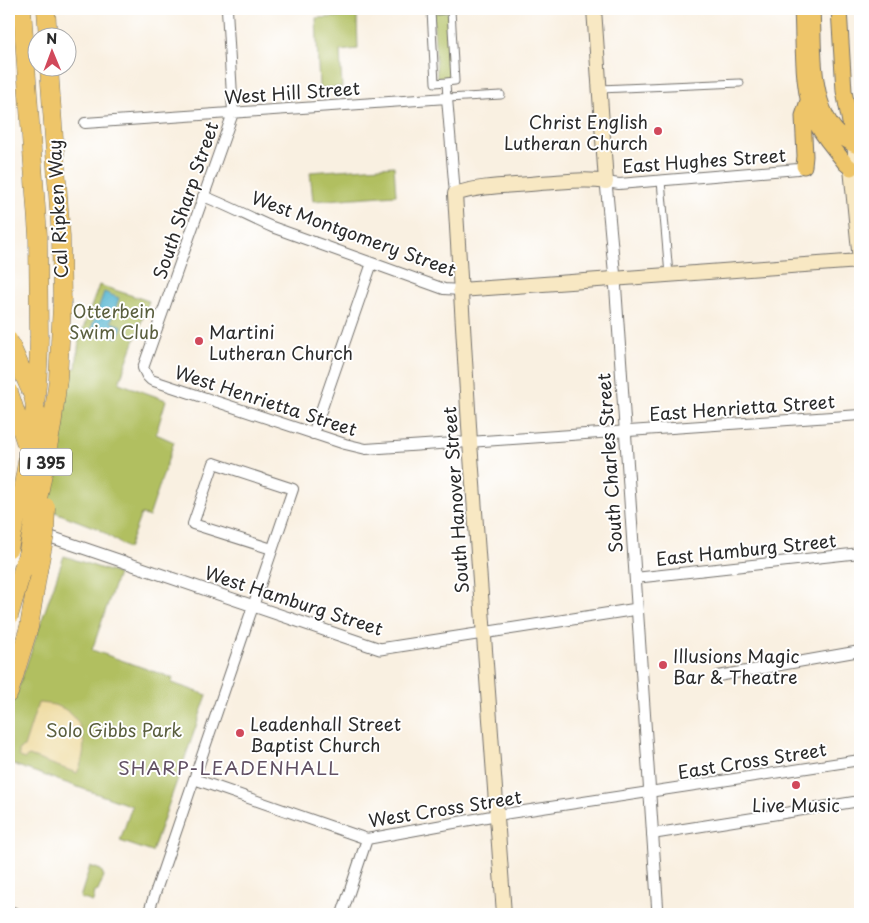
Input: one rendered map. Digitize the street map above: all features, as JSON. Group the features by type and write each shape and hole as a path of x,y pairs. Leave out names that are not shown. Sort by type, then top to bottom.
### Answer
{"highway":[{"name":"Cal Ripken Way","path":"9,548 25,478 33,419 40,306 38,236 22,9"},
{"path":"46,9 47,28"},
{"name":"Cal Ripken Way","path":"9,616 28,551 56,402 62,305 61,237 51,78"},
{"path":"9,341 32,396 46,462 47,503 44,535 29,627 9,693"},
{"path":"9,392 23,429 33,472 39,520 38,571"}],"main road":[{"name":"South Charles Street","path":"594,9 606,182"},
{"path":"802,9 806,82 809,100 818,126 845,164 851,168"},
{"path":"812,9 819,97 828,120 836,131 857,146"},
{"path":"839,9 844,91 857,146 854,164 851,168 860,262"},
{"path":"804,166 803,116 809,100"},
{"path":"849,111 860,123"},
{"path":"455,194 480,188 593,179 606,182"},
{"name":"South Hanover Street","path":"455,194 470,442 504,914"},
{"name":"West Montgomery Street","path":"460,290 860,262"}],"street":[{"name":"South Sharp Street","path":"143,368 232,113 227,9"},
{"path":"441,9 451,10 456,82 446,82 435,83 434,74 431,11 441,9"},
{"name":"South Hanover Street","path":"446,82 455,194"},
{"path":"600,89 740,83"},
{"name":"West Hill Street","path":"85,123 501,95"},
{"name":"East Hughes Street","path":"606,182 618,184 661,181 798,169 804,166"},
{"path":"661,181 669,275"},
{"name":"South Charles Street","path":"606,182 626,432 658,914"},
{"name":"West Montgomery Street","path":"203,196 229,206 246,216 272,227 444,289 460,290"},
{"path":"313,434 372,263"},
{"name":"West Henrietta Street","path":"143,368 146,376 151,380 313,434 366,449 626,432"},
{"name":"East Henrietta Street","path":"626,432 860,415"},
{"path":"148,914 293,489 214,463 193,524 272,549"},
{"name":"West Hamburg Street","path":"9,522 380,650 637,609"},
{"name":"East Hamburg Street","path":"635,578 860,553"},
{"path":"718,676 860,651"},
{"name":"East Cross Street","path":"650,793 860,760"},
{"name":"West Cross Street","path":"194,779 367,839 497,815 650,793"},
{"path":"652,834 860,801"},
{"path":"342,914 367,839"},
{"path":"9,911 18,914"}],"green space":[{"path":"449,12 453,79 437,80 433,13"},
{"path":"357,16 358,49 340,51 342,87 319,88 316,18"},
{"path":"394,166 396,195 313,201 310,172"},
{"name":"Otterbein Swim Club","path":"99,285 149,301 119,383 166,400 156,434 174,442 149,517 141,514 128,549 99,529 47,509 63,428 69,369 76,368 79,340"},
{"name":"Solo Gibbs Park","path":"64,556 118,574 92,650 173,678 172,683 207,695 152,852 120,841 132,806 9,763 9,715"},
{"path":"90,866 101,870 104,876 98,891 95,892 93,902 80,898"}],"sand":[{"path":"38,703 54,705 64,709 78,723 84,743 81,763 77,773 29,756 24,759 19,756 19,749 24,747"}],"water":[{"path":"104,292 119,298 111,322 122,326 118,338 91,329"}],"tram line":[{"path":"9,57 14,126 9,194"}],"place":[{"name":"Christ English Lutheran Church","path":"658,131"},
{"name":"Martini Lutheran Church","path":"199,341"},
{"name":"Illusions Magic Bar & Theatre","path":"663,665"},
{"name":"Leadenhall Street Baptist Church","path":"240,733"},
{"name":"Live Music","path":"796,785"}],"district":[{"name":"SHARP-LEADENHALL","path":"229,767"}]}
